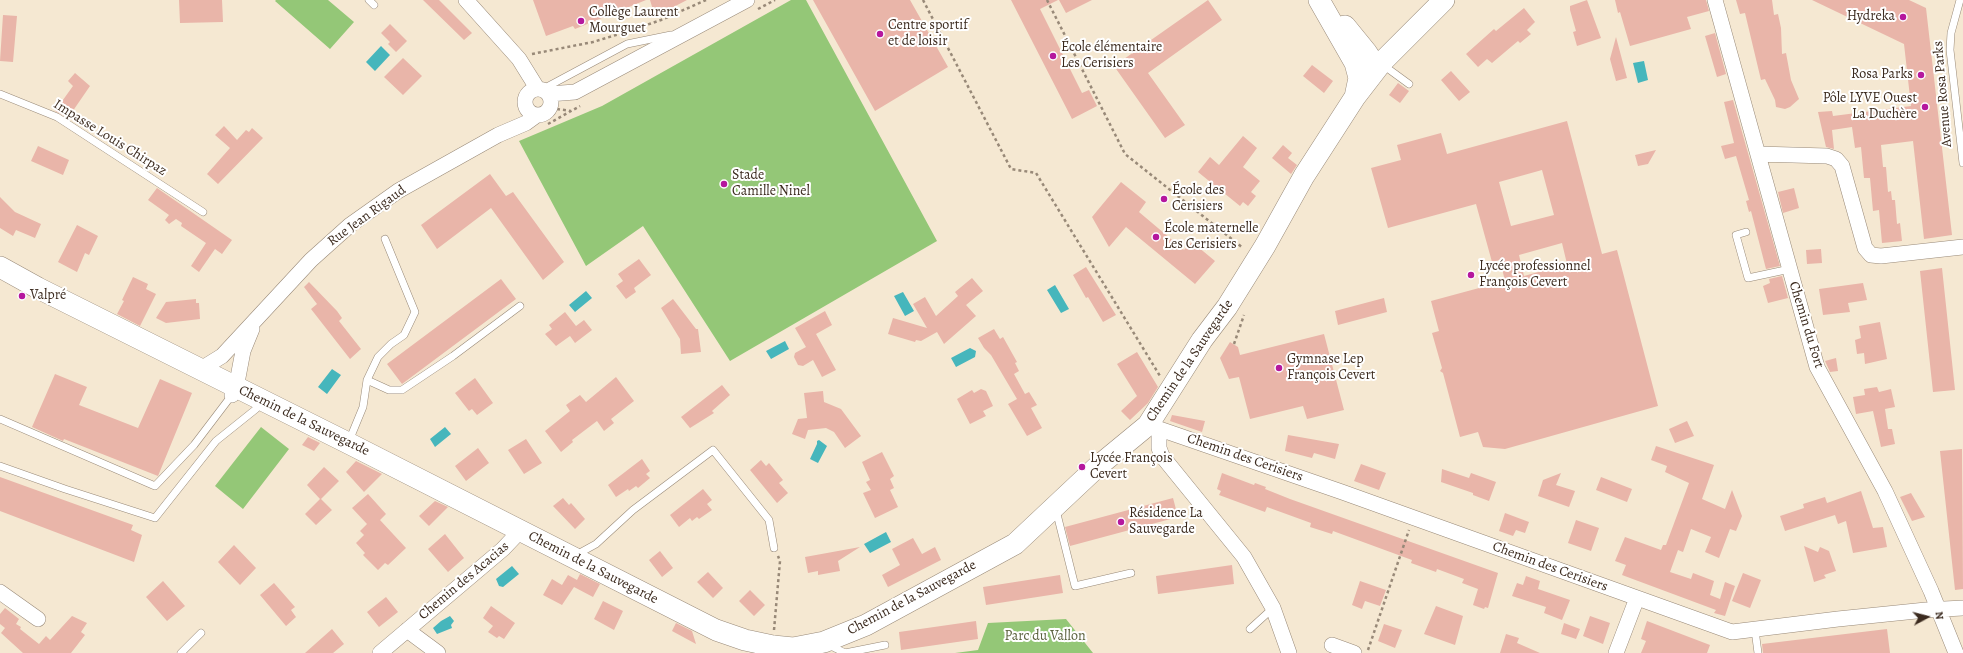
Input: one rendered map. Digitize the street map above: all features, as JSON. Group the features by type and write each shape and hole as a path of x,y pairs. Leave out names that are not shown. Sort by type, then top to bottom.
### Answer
{"street":[{"path":"466,0 547,92 544,114 529,107"},
{"path":"529,107 529,92 575,92 747,0"},
{"path":"1319,0 1355,63 1359,78 1355,97"},
{"path":"1323,0 1379,66"},
{"name":"Chemin de la Sauvegarde","path":"2,269 201,369 234,391 260,399 348,442 716,630 745,640 792,651 824,642 866,625 1015,544 1097,467 1154,427 1202,340 1227,307 1266,246 1304,176 1355,97 1379,66 1444,0"},
{"name":"Chemin du Fort","path":"1715,0 1817,366 1885,491 1939,610 1956,653"},
{"path":"519,59 529,107"},
{"name":"Rue Jean Rigaud","path":"201,369 222,356 311,260 350,225 398,191 498,135 526,123 529,107"},
{"path":"1758,154 1827,156 1836,159 1842,166 1865,248 1871,255 1881,256 1963,248"},
{"name":"Rue Jean Rigaud","path":"234,391 243,351 256,321"},
{"name":"Chemin de la Sauvegarde","path":"1154,427 1162,456 1244,557 1273,608 1289,653"},
{"name":"Chemin des Cerisiers","path":"1154,427 1413,518 1726,631 1756,630 1845,618 1963,608"},
{"name":"Chemin des Acacias","path":"380,653 503,549 520,531"},
{"path":"0,592 38,619"},
{"path":"1616,653 1637,598"},
{"name":"Chemin des Acacias","path":"407,630 438,653"},
{"path":"1332,645 1354,653"}],"lane":[{"name":"Avenue Rosa Parks","path":"1960,0 1951,33 1950,50 1963,163"},
{"path":"547,92 627,44 685,33"},
{"path":"547,92 563,86 580,83 664,36"},
{"path":"1379,66 1409,84"},
{"name":"Impasse Louis Chirpaz","path":"0,94 57,117 202,212"},
{"path":"1746,232 1736,235 1748,278 1790,269"},
{"path":"348,442 363,407 366,380 378,357 391,344 404,335 415,312 385,239"},
{"path":"366,380 389,390 402,390 454,356 520,306"},
{"path":"0,419 155,486 194,445 234,391"},
{"path":"0,466 155,518 216,441 256,409 260,399"},
{"path":"572,557 596,544 633,510 713,450 769,520 774,548"},
{"path":"1055,506 1075,586 1131,573"},
{"path":"1250,629 1273,608"},
{"path":"1756,630 1758,653"},
{"path":"181,653 201,633"},
{"path":"824,642 845,653 885,645"}],"path":[{"path":"519,59 535,53 593,42 626,32 678,14 706,0"},
{"path":"923,0 1011,169 1036,173 1164,383"},
{"path":"1047,0 1126,154 1248,253"},
{"path":"547,92 571,111"},
{"path":"1368,653 1413,518"},
{"path":"774,548 780,561 774,631"}],"green space":[{"path":"328,0 354,22 330,49 275,1"},
{"name":"Stade Camille Ninel","path":"791,0 806,0 937,241 730,361 643,226 586,266 519,141 602,106"},
{"path":"261,427 289,449 243,509 215,486"},
{"name":"Parc du Vallon","path":"1066,619 1093,653 955,653 978,650 988,623"}],"water":[{"path":"381,46 390,55 375,71 366,62"},
{"path":"1644,61 1648,80 1638,83 1633,63"},
{"path":"1055,285 1069,309 1061,313 1047,290"},
{"path":"586,291 592,298 575,312 569,305"},
{"path":"903,292 914,311 905,316 894,296"},
{"path":"785,341 789,349 771,359 766,351"},
{"path":"970,348 976,351 975,357 956,367 951,358"},
{"path":"332,369 341,375 327,394 318,387"},
{"path":"445,427 451,434 435,447 430,439"},
{"path":"819,440 827,446 818,463 810,459 817,441"},
{"path":"886,532 891,542 870,553 864,544"},
{"path":"512,566 519,574 503,587 499,586 496,579"},
{"path":"450,616 454,621 451,625 452,628 437,634 433,628"}],"building":[{"path":"179,0 222,0 223,22 180,23"},
{"path":"423,0 439,0 472,33 464,40"},
{"path":"533,0 646,0 575,29 573,26 546,36"},
{"path":"650,0 687,0 662,13 653,10"},
{"name":"Centre sportif et de loisir","path":"813,0 910,0 948,67 875,111"},
{"path":"1011,0 1058,0 1040,9 1082,93 1089,90 1097,106 1072,119"},
{"path":"1059,0 1092,0 1066,13"},
{"path":"1208,0 1222,20 1148,73 1185,125 1165,138 1114,66"},
{"path":"1587,0 1601,38 1577,46 1573,32 1576,31 1570,6"},
{"path":"1615,0 1706,0 1709,11 1687,17 1691,29 1630,46"},
{"path":"1736,0 1772,0 1774,15 1778,14 1781,28 1782,54 1786,53 1791,80 1799,99 1790,107 1785,109 1776,107 1775,100 1765,79 1761,80 1745,13 1740,14"},
{"path":"1812,0 1909,0 1926,8 1952,235 1924,239 1913,141 1881,145 1883,167 1886,167 1888,192 1891,191 1892,200 1895,200 1897,224 1900,223 1902,241 1882,243 1879,210 1873,211 1870,178 1864,178 1861,147 1855,148 1852,127 1832,130 1834,149 1826,147 1818,112 1832,111 1833,116 1911,106 1904,44"},
{"path":"1524,8 1535,22 1527,30 1531,34 1520,43 1518,41 1492,63 1487,59 1478,67 1466,54 1494,29 1496,31"},
{"path":"3,15 17,16 13,62 0,61"},
{"path":"390,24 407,41 396,52 388,44 390,42 381,33"},
{"path":"1715,33 1726,74 1717,77 1705,36"},
{"path":"1616,37 1627,78 1616,81 1610,59"},
{"path":"403,58 422,76 403,95 384,77"},
{"path":"1312,65 1333,81 1324,93 1303,76"},
{"path":"1451,71 1470,92 1459,101 1441,80"},
{"path":"75,73 90,86 68,118 55,111 73,86 68,81"},
{"path":"1398,83 1409,91 1400,103 1389,95"},
{"path":"1733,100 1780,266 1766,269 1751,211 1749,212 1746,201 1749,200 1736,156 1725,159 1721,146 1734,143 1724,102"},
{"path":"1567,121 1602,254 1617,250 1658,406 1505,449 1483,447 1478,432 1460,437 1443,373 1440,371 1442,368 1432,333 1439,331 1431,301 1505,281 1500,260 1492,262 1476,204 1388,228 1371,168 1401,160 1397,145 1441,133 1447,154","holes":["1542,170 1554,215 1511,226 1499,182","1562,243 1567,264 1524,276 1519,255"]},
{"path":"224,126 237,140 246,130 249,132 252,128 263,138 218,184 207,174 230,148 215,135"},
{"path":"1243,136 1257,148 1243,167 1260,181 1251,192 1256,196 1248,206 1243,202 1240,206 1198,172 1210,157 1219,165"},
{"path":"1283,145 1292,153 1288,158 1297,165 1291,174 1272,158"},
{"path":"38,146 69,160 63,175 31,161"},
{"path":"1656,150 1648,164 1638,166 1635,155"},
{"path":"490,174 506,196 513,192 564,262 543,280 491,208 437,249 421,225"},
{"path":"1121,182 1146,202 1139,212 1184,250 1192,242 1215,261 1195,284 1126,227 1109,247 1092,217"},
{"path":"157,188 232,240 222,254 215,249 199,272 191,266 206,243 181,226 182,223 176,219 169,224 165,220 169,215 148,200"},
{"path":"1794,188 1799,208 1783,213 1778,192"},
{"path":"0,197 15,212 41,224 35,238 16,230 13,236 0,228"},
{"path":"77,225 98,236 89,255 85,253 77,272 58,262"},
{"path":"1821,249 1822,263 1807,264 1806,250"},
{"path":"639,259 651,275 634,288 636,292 626,299 616,286 623,281 618,274"},
{"path":"1086,267 1116,315 1103,322 1088,297 1086,298 1073,275"},
{"path":"1942,268 1955,390 1933,392 1920,271"},
{"path":"1782,276 1788,298 1768,303 1763,286 1770,283 1769,279"},
{"path":"133,277 148,284 146,289 156,294 140,326 117,314 124,301 122,300"},
{"path":"972,278 983,291 966,305 976,316 944,344 937,332 921,341 916,340 915,342 888,334 893,318 927,328 913,304 925,297 936,316 958,296 955,292"},
{"path":"501,279 516,299 402,384 387,364"},
{"path":"309,282 337,311 342,318 339,321 361,349 350,359 311,309 317,304 304,287"},
{"path":"1863,283 1867,300 1848,303 1850,312 1823,315 1819,289"},
{"path":"1384,298 1387,312 1338,325 1335,311"},
{"path":"196,299 196,303 199,303 200,319 166,323 156,318 166,302"},
{"path":"673,299 696,329 698,329 701,352 681,354 680,339 661,308"},
{"path":"825,311 832,325 816,334 836,370 822,377 813,360 803,366 798,365 794,357 795,353 806,347 795,328"},
{"path":"565,312 576,326 584,320 592,330 575,343 570,336 556,346 545,334 552,329 549,325"},
{"path":"1880,322 1887,359 1865,364 1864,353 1857,354 1855,340 1861,338 1859,326"},
{"path":"994,329 1000,339 1003,337 1017,362 1015,363 1019,371 1014,374 1025,394 1029,392 1037,405 1031,408 1042,428 1027,436 1008,404 1017,399 991,355 984,348 978,338"},
{"name":"Gymnase Lep François Cevert","path":"1324,334 1344,410 1307,419 1303,406 1250,419 1239,377 1229,379 1220,358 1230,342 1238,347 1240,355"},
{"path":"1137,352 1158,387 1148,403 1130,420 1121,411 1137,396 1117,364"},
{"path":"1836,358 1838,371 1830,372 1825,361"},
{"path":"55,374 87,387 79,405 138,428 160,379 192,393 158,476 64,439 63,441 32,427"},
{"path":"616,377 634,401 611,419 614,423 604,431 597,421 572,440 573,442 561,452 545,431 570,411 566,405 580,395 586,402"},
{"path":"475,378 493,403 477,415 472,409 469,411 455,393"},
{"path":"722,385 730,395 712,411 714,413 690,428 681,417"},
{"path":"1877,387 1879,392 1891,389 1895,407 1885,409 1888,429 1892,429 1895,444 1881,447 1873,411 1856,414 1853,397 1865,395 1864,389"},
{"path":"981,389 986,391 993,406 983,411 986,416 970,424 957,399 972,390 974,393"},
{"path":"823,391 824,402 841,409 861,436 845,448 834,432 826,428 808,430 805,439 792,434 798,419 807,418 804,393"},
{"path":"1172,415 1205,421 1202,432 1170,421"},
{"path":"1687,421 1694,436 1675,443 1669,429"},
{"path":"1288,435 1339,444 1335,459 1314,453 1312,458 1285,451"},
{"path":"308,437 320,443 314,451 302,445"},
{"path":"526,439 542,463 524,474 508,450"},
{"path":"1656,446 1714,465 1702,499 1725,509 1732,490 1742,516 1736,531 1730,529 1719,558 1705,552 1711,537 1691,529 1683,552 1678,550 1670,572 1691,579 1693,573 1714,581 1710,595 1720,599 1725,582 1735,586 1725,616 1714,613 1716,610 1622,575 1626,565 1615,561 1625,537 1661,550 1663,545 1666,545 1689,483 1665,472 1667,466 1651,460"},
{"path":"478,448 489,463 466,481 455,466"},
{"path":"1962,449 1963,589 1955,590 1940,451"},
{"path":"882,452 894,476 890,479 894,488 890,490 898,507 875,518 863,493 871,490 866,482 870,480 862,462"},
{"path":"642,459 650,471 646,474 650,478 638,488 636,486 629,491 628,489 616,497 608,485"},
{"path":"761,460 766,466 769,463 783,480 779,483 788,493 777,503 750,470"},
{"path":"356,461 382,474 364,492 346,472"},
{"path":"1361,464 1386,473 1379,490 1354,481"},
{"path":"324,467 339,481 321,499 332,510 316,525 305,514 320,499 307,485"},
{"path":"1442,469 1469,478 1471,473 1496,482 1489,501 1473,495 1473,493 1441,482"},
{"path":"1222,473 1254,485 1255,483 1266,487 1265,489 1290,499 1498,573 1488,608 1485,607 1484,609 1473,605 1478,589 1462,583 1464,579 1437,569 1436,572 1411,563 1412,560 1333,531 1332,534 1310,527 1311,523 1267,507 1265,512 1219,495 1221,491 1217,489"},
{"path":"1561,473 1556,485 1575,491 1569,507 1538,496 1543,480"},
{"path":"0,477 133,525 131,530 142,535 134,562 0,511"},
{"path":"1601,477 1632,489 1627,502 1596,490"},
{"path":"703,489 712,500 707,504 712,510 699,519 697,517 692,521 690,518 679,527 670,515"},
{"path":"1861,491 1873,528 1883,527 1887,547 1853,553 1846,521 1838,524 1835,515 1785,531 1780,516 1804,508 1803,504 1825,497 1827,503"},
{"path":"1911,493 1925,517 1912,521 1900,497"},
{"path":"368,494 386,514 380,520 406,548 388,565 385,563 378,570 363,555 365,553 356,543 364,535 360,531 367,524 352,508"},
{"path":"563,498 569,505 571,503 585,519 575,529 553,506"},
{"name":"Résidence La Sauvegarde","path":"1173,498 1178,517 1070,546 1065,527"},
{"path":"435,501 448,507 429,526 419,516"},
{"path":"1505,513 1529,522 1525,533 1516,530 1513,536 1499,531"},
{"path":"1576,520 1599,528 1591,551 1568,543"},
{"path":"445,534 464,558 448,572 428,549"},
{"path":"913,538 922,554 935,547 941,560 888,587 882,575 900,565 892,549"},
{"path":"234,545 256,568 240,585 218,562"},
{"path":"1804,546 1818,552 1820,547 1829,551 1836,571 1824,575 1826,578 1814,582"},
{"path":"860,547 838,561 840,571 818,575 818,571 808,573 805,557"},
{"path":"660,551 673,568 662,577 649,560"},
{"path":"1232,565 1234,584 1158,594 1156,576"},
{"path":"708,572 723,588 713,598 697,582"},
{"path":"1743,573 1761,580 1750,608 1732,601"},
{"path":"580,574 600,584 593,597 574,587 562,605 543,595 552,579 562,585 568,575 577,580"},
{"path":"1060,575 1063,593 986,605 983,587"},
{"path":"1526,576 1540,581 1538,589 1570,600 1562,620 1544,613 1546,607 1512,596 1517,583 1523,585"},
{"path":"163,581 185,606 167,621 146,597"},
{"path":"1360,581 1386,590 1380,606 1365,601 1362,609 1352,605"},
{"path":"274,583 295,607 291,610 296,617 286,626 260,595"},
{"path":"750,590 765,605 754,616 739,601"},
{"path":"386,597 398,612 379,627 367,612"},
{"path":"603,601 623,611 614,630 594,619"},
{"path":"491,606 515,623 504,639 499,636 497,638 488,632 493,626 483,618"},
{"path":"1436,606 1463,616 1455,645 1424,634"},
{"path":"5,608 19,619 16,624 21,627 20,629 39,644 46,636 50,640 72,616 87,623 81,632 85,635 71,653 23,653 1,633 5,628 0,624 0,614"},
{"path":"1590,616 1610,623 1603,644 1583,636"},
{"path":"976,621 978,639 901,650 899,632"},
{"path":"1647,621 1710,645 1707,653 1641,653 1646,641 1641,639"},
{"path":"676,623 692,631 696,644 672,631"},
{"path":"1564,623 1580,629 1576,639 1561,634"},
{"path":"1384,624 1402,630 1395,648 1378,641"},
{"path":"332,629 344,644 333,653 305,653"},
{"path":"1887,629 1890,653 1763,653 1762,644"},
{"path":"1506,634 1519,638 1517,643 1540,653 1500,653"}],"place":[{"name":"Hydreka","path":"1903,17"},
{"name":"Collège Laurent Mourguet","path":"581,21"},
{"name":"Centre sportif et de loisir","path":"880,34"},
{"name":"École élémentaire Les Cerisiers","path":"1053,56"},
{"name":"Rosa Parks","path":"1921,75"},
{"name":"Pôle LYVE Ouest La Duchère","path":"1925,107"},
{"name":"Stade Camille Ninel","path":"724,184"},
{"name":"École des Cerisiers","path":"1164,199"},
{"name":"École maternelle Les Cerisiers","path":"1156,237"},
{"name":"Lycée professionnel François Cevert","path":"1471,275"},
{"name":"Valpré","path":"22,296"},
{"name":"Gymnase Lep François Cevert","path":"1279,368"},
{"name":"Lycée François Cevert","path":"1082,467"},
{"name":"Résidence La Sauvegarde","path":"1121,522"}]}
